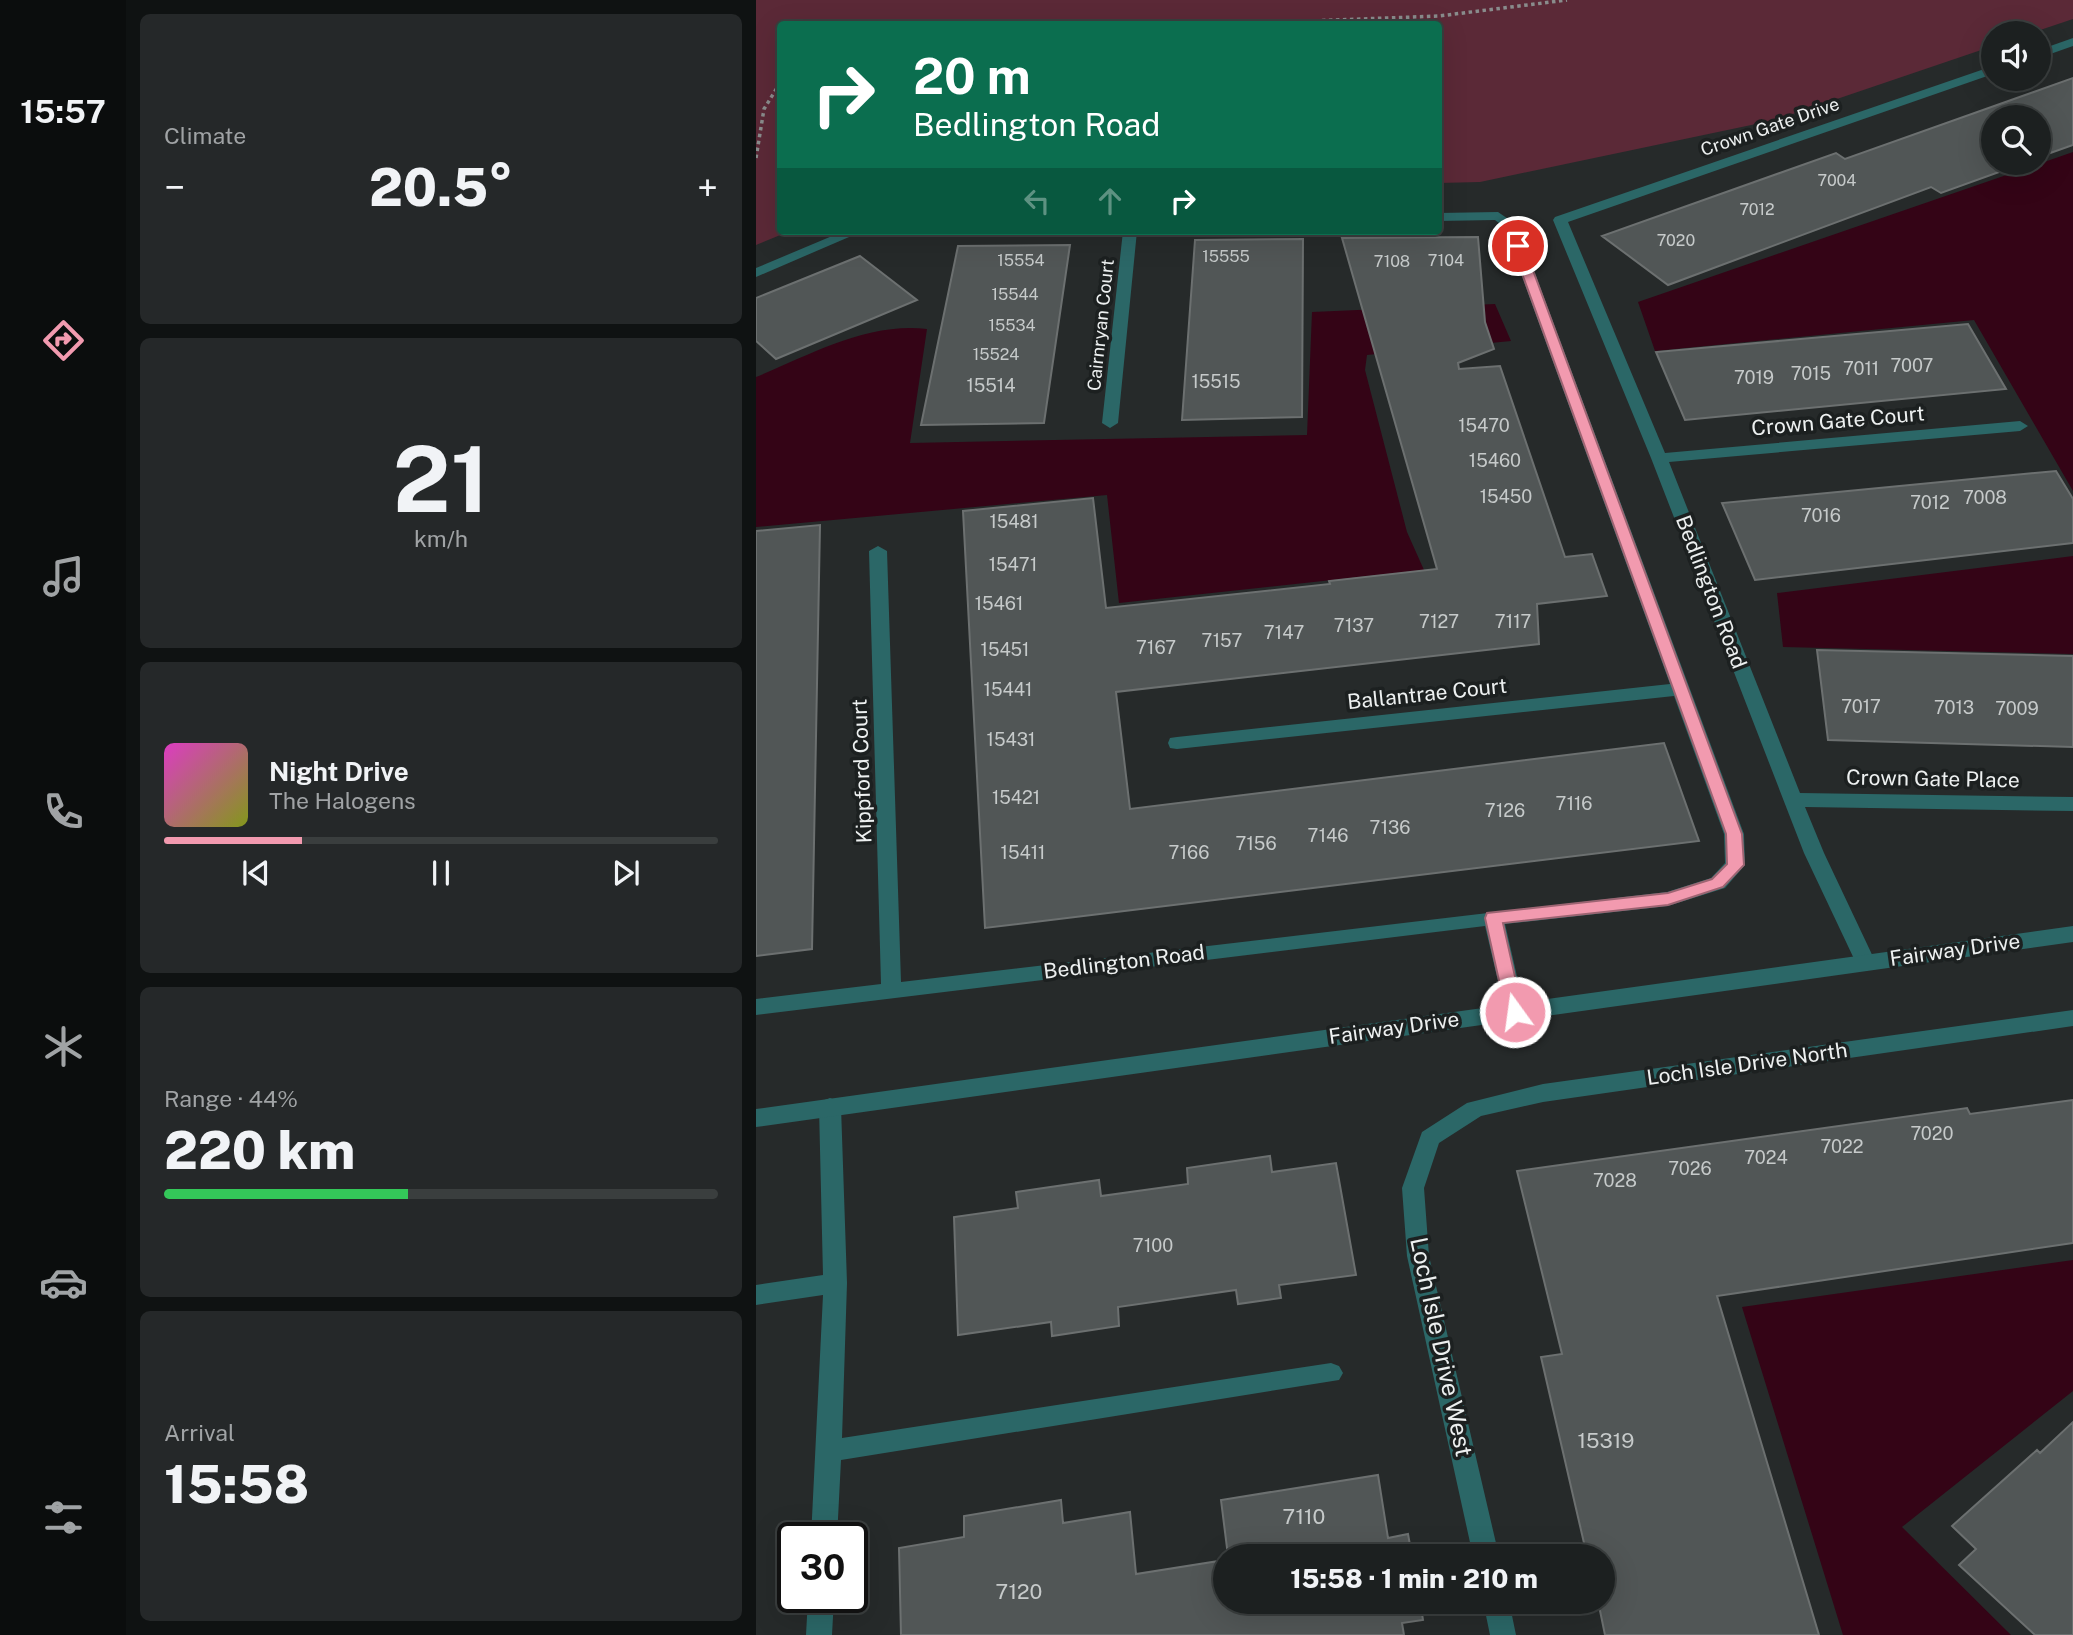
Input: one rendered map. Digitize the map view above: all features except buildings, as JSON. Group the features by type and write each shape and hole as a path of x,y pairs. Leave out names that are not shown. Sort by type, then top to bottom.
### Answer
{"street":[{"path":"2051,50 2073,42"},
{"name":"Crown Gate Drive","path":"1560,220 1981,74"},
{"name":"Bedlington Road","path":"756,1007 1668,899 1718,883 1735,865 1734,834 1510,225 1498,216 1442,217"},
{"name":"Bedlington Road","path":"1560,220 1659,458 1814,853 1866,962"},
{"path":"756,273 846,235"},
{"name":"Cairnryan Court","path":"1110,423 1130,235"},
{"name":"Crown Gate Court","path":"1659,458 2020,426"},
{"name":"Kippford Court","path":"878,551 891,990"},
{"name":"Ballantrae Court","path":"1177,743 1681,689"},
{"name":"Crown Gate Place","path":"1793,800 2073,804"},
{"path":"1493,918 1515,1012"},
{"name":"Fairway Drive","path":"756,1118 2073,934"},
{"name":"Loch Isle Drive North","path":"1430,1138 1475,1109 1543,1093 2073,1018"},
{"path":"825,1522 835,1283 830,1107"},
{"name":"Loch Isle Drive West","path":"1430,1138 1413,1188 1418,1256 1483,1544"},
{"path":"756,1295 835,1283"},
{"path":"829,1451 1331,1373"},
{"path":"819,1635 820,1613"},
{"path":"1499,1614 1503,1635"}],"path":[{"path":"1309,21 1439,16 1567,0"},
{"path":"756,158 756,116 760,103 777,85"}],"shaded area":[{"path":"756,0 2073,0 2073,19 2051,26 2051,21 1981,21 1981,50 1775,120 1480,182 1442,183 1442,21 777,21 777,235 780,235 756,245"},
{"path":"2073,152 2073,491 1974,320 1655,351 1638,302 2006,175 2051,175 2051,160"},
{"path":"1495,304 1511,341 1367,355 1365,370 1407,532 1424,570 1119,603 1107,495 756,527 756,377 861,335 905,328 927,329 910,443 1307,435 1312,312"},
{"path":"2073,556 2073,654 1783,647 1777,593"},
{"path":"2073,1260 2073,1391 1902,1527 2011,1635 1843,1635 1742,1307"}],"route":[{"path":"1515,1012 1493,918 1668,899 1718,883 1735,865 1734,834 1518,246"}]}
